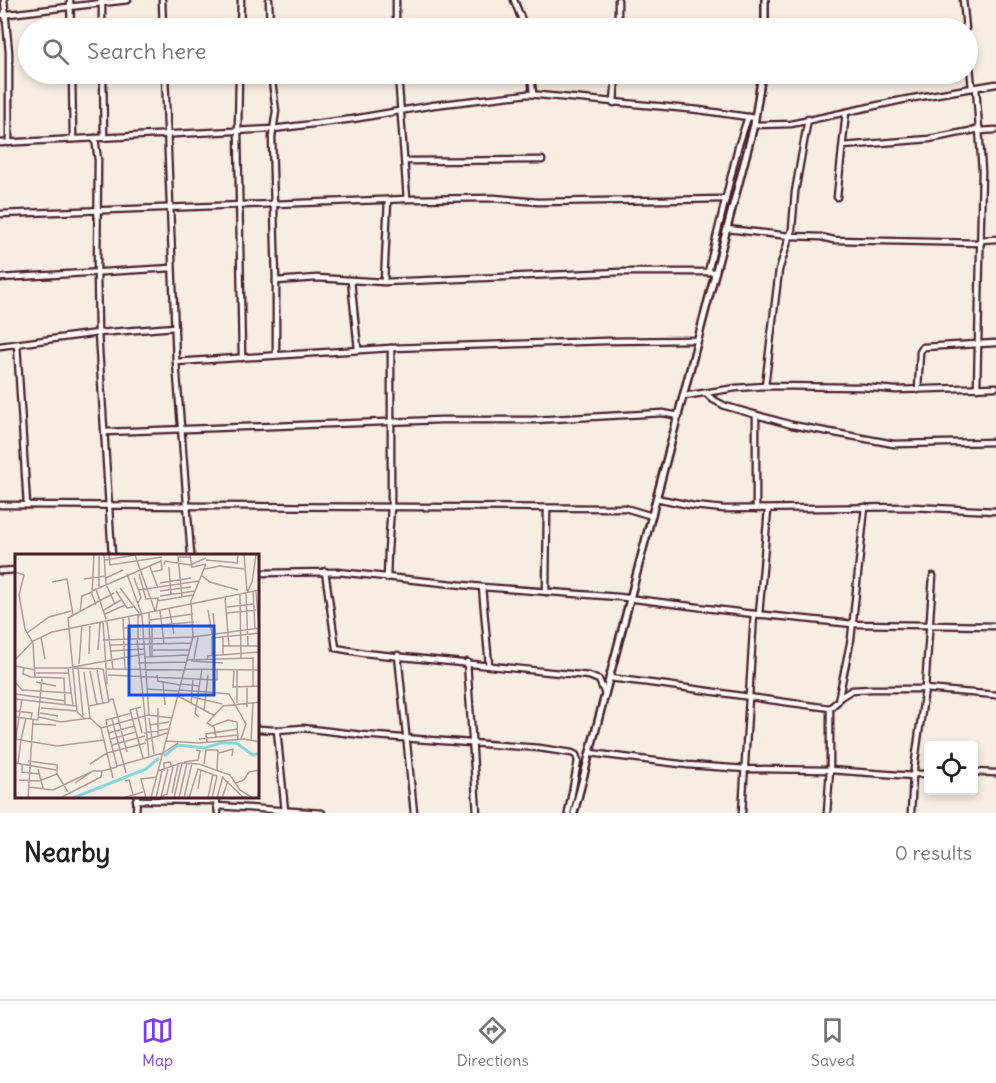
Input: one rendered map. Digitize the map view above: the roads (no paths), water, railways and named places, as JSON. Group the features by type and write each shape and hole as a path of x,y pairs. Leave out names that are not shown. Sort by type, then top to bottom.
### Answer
{"street":[{"path":"4,0 2,15 9,52 9,142"},
{"path":"2,15 70,3 128,0"},
{"path":"162,0 163,18"},
{"path":"240,18 241,0"},
{"path":"270,0 270,18"},
{"path":"396,0 396,18"},
{"path":"514,0 521,18"},
{"path":"618,0 618,18"},
{"path":"765,0 765,18"},
{"path":"963,0 965,18"},
{"path":"102,1 102,18"},
{"path":"72,84 73,139"},
{"path":"103,84 104,138"},
{"path":"165,84 176,362 191,554"},
{"path":"239,84 242,358"},
{"path":"272,84 276,111 273,129 276,355"},
{"path":"399,84 408,199"},
{"path":"532,84 533,94"},
{"path":"614,103 615,84"},
{"path":"574,813 727,229 754,122 760,84"},
{"path":"973,84 980,130 981,241 977,388"},
{"path":"0,143 273,129 434,105 533,94 699,110 748,117 754,122 781,125 996,84"},
{"path":"837,197 846,111"},
{"path":"708,272 748,117"},
{"path":"765,386 779,270 790,236 808,119"},
{"path":"843,146 929,139 980,130 996,130"},
{"path":"95,138 98,160 98,333 112,554"},
{"path":"406,161 542,160"},
{"path":"0,214 408,199 494,198 538,202 726,199"},
{"path":"384,282 388,200"},
{"path":"727,229 834,240 981,241 996,239"},
{"path":"0,278 172,268"},
{"path":"276,281 317,278 384,282 621,272 716,272"},
{"path":"351,281 358,349"},
{"path":"0,346 98,333 175,327"},
{"path":"176,362 358,349 698,340"},
{"path":"918,390 920,352 923,347 996,343"},
{"path":"17,344 27,505"},
{"path":"387,578 391,507 392,348"},
{"path":"684,396 765,386 918,390 996,387"},
{"path":"706,393 725,406 792,425 894,444 996,442"},
{"path":"105,432 391,422 534,420 663,413 679,416"},
{"path":"756,415 756,509"},
{"path":"656,498 694,506 768,510 912,507 996,511"},
{"path":"0,505 629,508 652,516"},
{"path":"609,678 830,708 839,698 853,624 866,507"},
{"path":"546,592 547,509"},
{"path":"742,813 748,698 768,510"},
{"path":"0,571 15,570"},
{"path":"325,571 335,647 364,653 594,677 599,680 605,694"},
{"path":"260,573 325,571 482,587 631,598 757,615 853,624 996,626"},
{"path":"911,813 913,776 925,689 933,576"},
{"path":"482,587 489,665"},
{"path":"398,655 414,813"},
{"path":"466,662 477,813"},
{"path":"839,698 852,690 925,689 996,696"},
{"path":"827,813 830,708"},
{"path":"260,729 303,728 363,735 547,749 575,754 578,761 568,813"},
{"path":"277,730 285,811"},
{"path":"590,753 688,765 746,769 830,770 913,776 924,775"},
{"path":"978,772 996,773"},
{"path":"136,813 137,798 216,801 285,811 322,813"},
{"path":"216,801 218,813"}]}
